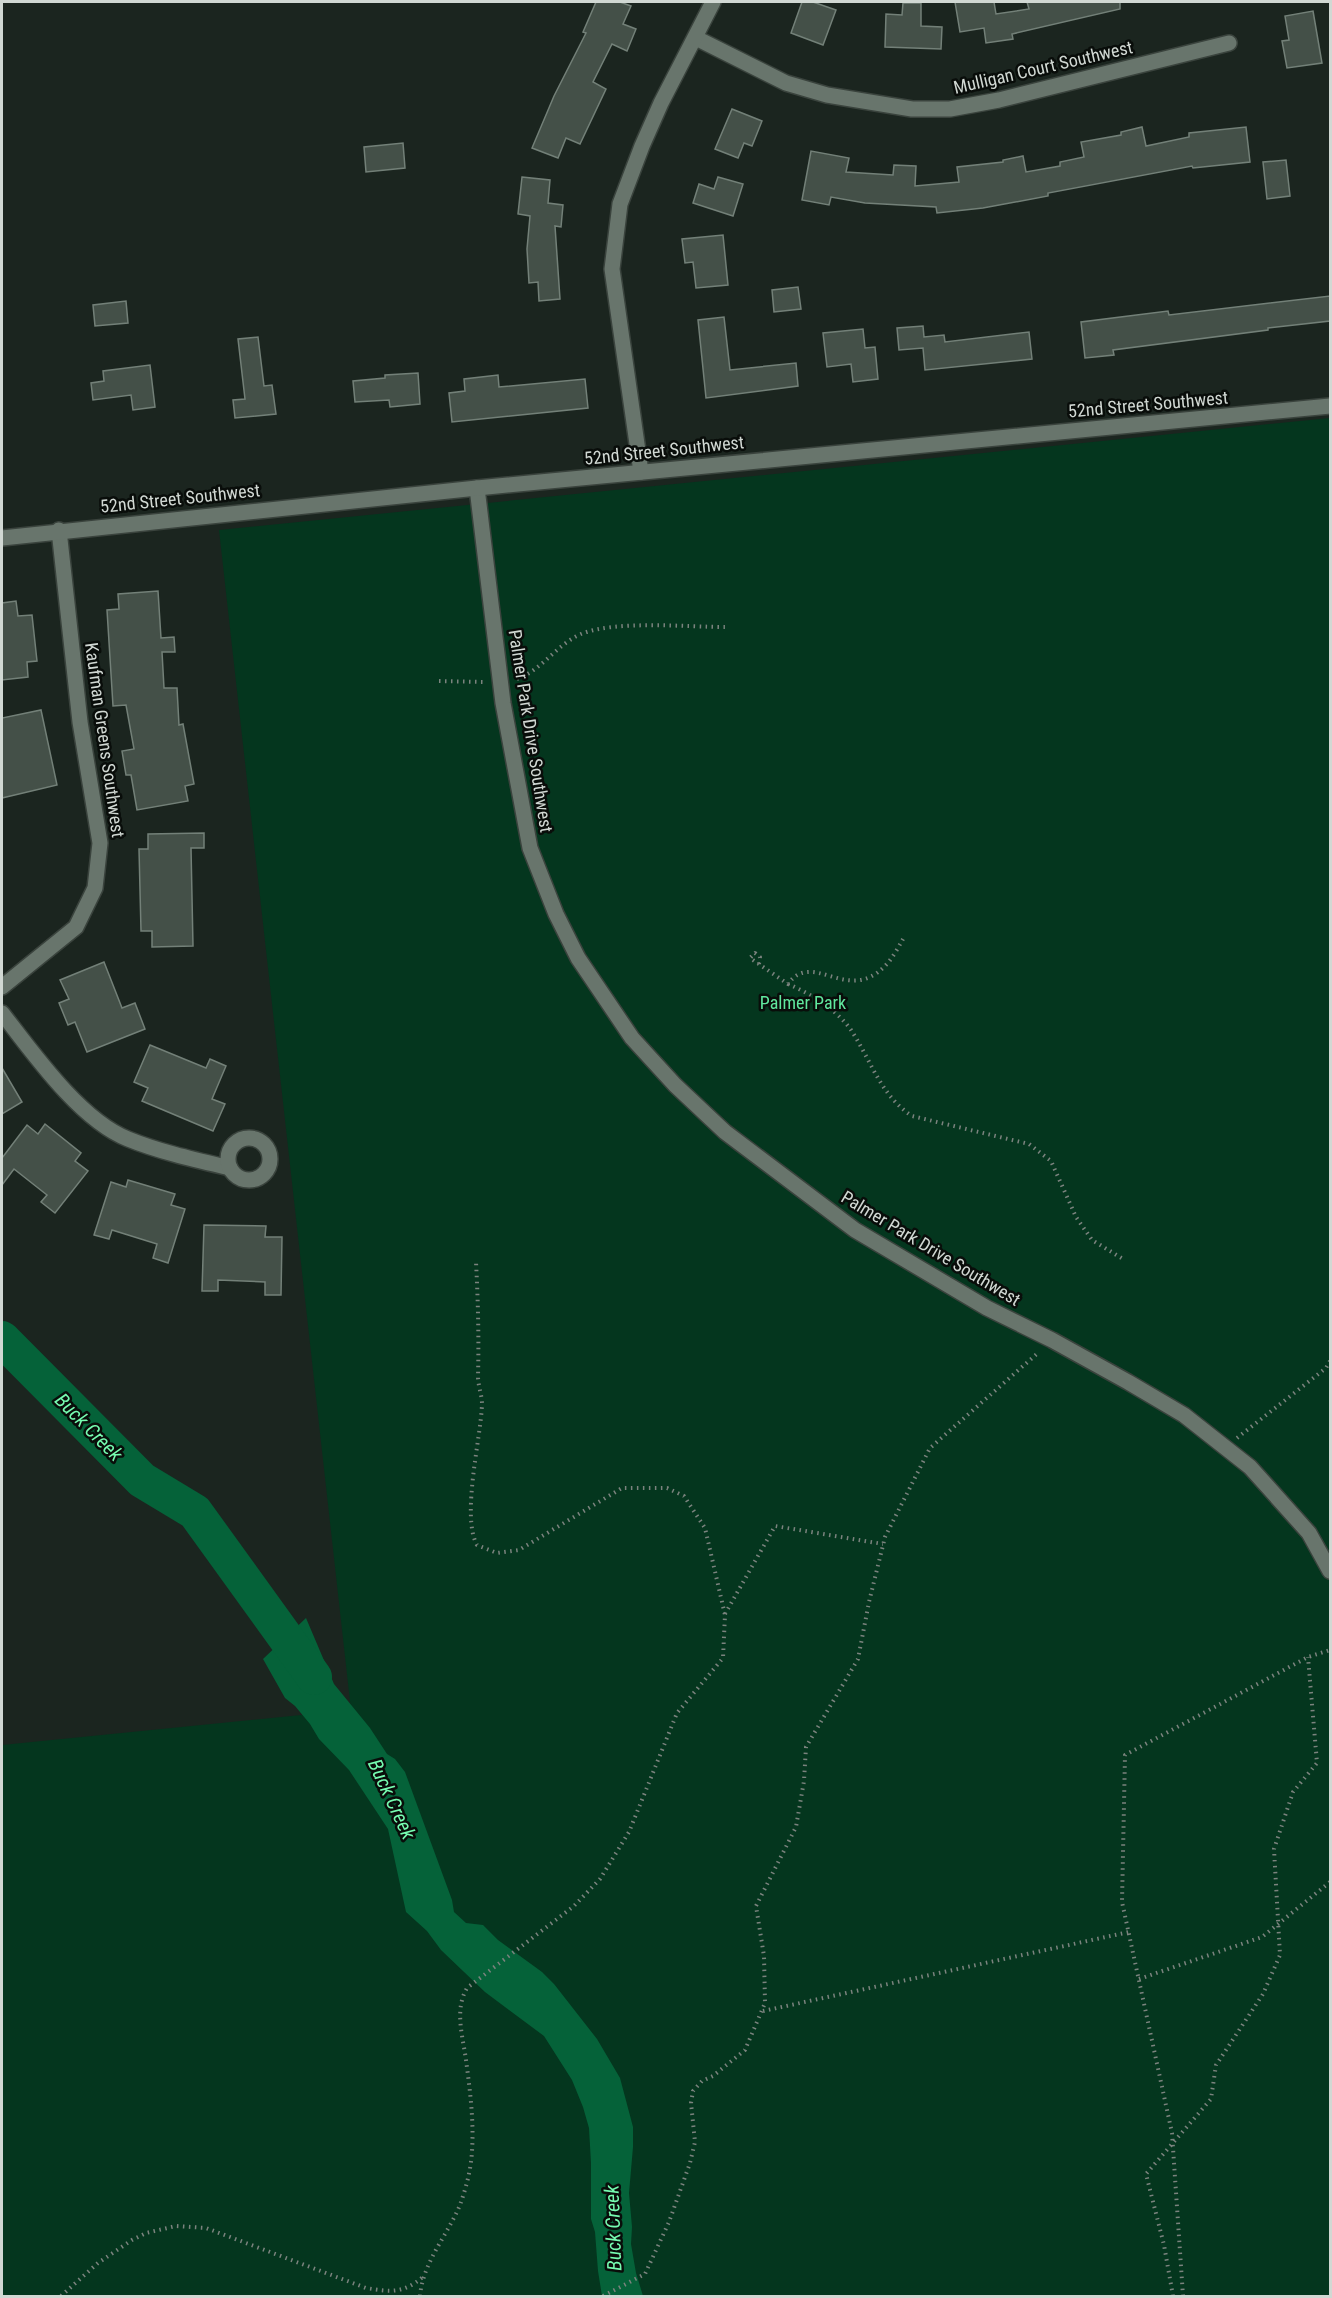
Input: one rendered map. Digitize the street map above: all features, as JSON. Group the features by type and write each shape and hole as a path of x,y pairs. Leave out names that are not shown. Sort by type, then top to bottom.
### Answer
{"street":[{"path":"641,472 612,269 620,204 656,114 713,2"},
{"name":"Mulligan Court Southwest","path":"696,38 786,84 849,99 912,109 950,109 999,100 1229,43"},
{"name":"52nd Street Southwest","path":"2,538 59,530 477,488 1330,406"},
{"name":"Palmer Park Drive Southwest","path":"477,488 500,682 517,789 530,848 556,914 578,958 632,1038 675,1085 724,1132 855,1230 987,1308 1052,1340 1184,1416 1250,1467 1309,1533 1330,1571"},
{"name":"Kaufman Greens Southwest","path":"2,987 76,927 95,888 100,843 80,722 59,530"},
{"path":"2,1013 42,1064 88,1114 126,1138 230,1168"}],"path":[{"path":"439,681 500,682 519,679 532,672 568,641 596,630 656,626 725,627"},
{"path":"788,984 793,976 803,970 849,981 864,979 886,966 903,939"},
{"path":"759,964 818,1001 845,1023 880,1084 912,1116 1029,1144 1043,1152 1051,1161 1072,1210 1084,1230 1100,1246 1123,1259"},
{"path":"420,2296 424,2276 459,2206 468,2180 472,2152 470,2098 460,2018 461,2004 467,1989 574,1906 600,1879 629,1833 676,1713 723,1658 725,1615 705,1528 684,1496 667,1488 622,1488 519,1550 497,1552 477,1545 471,1519 482,1401 478,1379 479,1309 476,1262"},
{"path":"603,2296 645,2274 669,2222 690,2163 695,2142 691,2110 693,2091 702,2081 713,2076 745,2050 765,2003 764,1956 756,1906 796,1827 806,1747 858,1659 869,1602 884,1544 930,1448 1052,1340"},
{"path":"1224,1448 1326,1368 1330,1361"},
{"path":"725,1615 775,1526 884,1544"},
{"path":"1183,2296 1173,2143 1122,1902 1125,1755 1308,1656 1330,1650"},
{"path":"1173,2296 1164,2245 1146,2174 1211,2099 1216,2065 1263,1994 1280,1955 1274,1849 1293,1792 1317,1764 1308,1656"},
{"path":"1139,1979 1262,1937 1330,1882"},
{"path":"762,2011 1129,1932"},
{"path":"61,2296 98,2263 132,2240 146,2233 176,2226 206,2228 366,2288 392,2292 402,2290 424,2276"}],"green space":[{"name":"Palmer Park","path":"1330,418 1330,2296 2,2296 2,1745 351,1710 219,530"}],"water":[{"path":"306,1618 334,1684 370,1728 387,1754 395,1759 405,1772 452,1900 454,1912 466,1923 483,1925 498,1940 542,1972 554,1984 597,2039 620,2078 633,2127 629,2193 631,2244 643,2296 602,2296 595,2232 591,2219 589,2128 572,2080 544,2036 485,1992 406,1912 388,1829 349,1770 319,1739 295,1706 285,1698 263,1659"}],"building":[{"path":"596,2 620,2 631,6 623,24 636,29 627,51 612,44 593,82 606,89 580,144 566,138 558,158 532,148 554,96 586,33 583,32"},
{"path":"802,2 813,2 836,10 823,45 791,33"},
{"path":"955,2 994,2 996,14 1029,9 1027,2 1120,2 1120,9 1012,34 1013,39 986,43 984,28 960,32"},
{"path":"903,3 921,3 921,26 942,27 941,49 885,47 886,14 902,15"},
{"path":"1313,11 1322,63 1287,68 1282,41 1289,40 1285,16"},
{"path":"732,109 762,121 752,146 744,143 738,158 715,149"},
{"path":"1142,127 1146,146 1189,137 1189,133 1246,127 1250,162 1193,168 1192,166 1048,193 1048,196 983,208 937,213 936,207 865,203 831,197 829,205 802,200 811,151 849,158 846,172 893,175 894,165 916,166 915,186 959,182 957,167 1003,162 1003,160 1023,156 1026,172 1060,166 1060,162 1084,157 1081,142 1121,135 1121,132"},
{"path":"403,143 405,168 366,172 364,147"},
{"path":"1286,160 1290,196 1267,199 1263,162"},
{"path":"522,177 550,180 548,203 563,205 561,227 555,226 560,299 539,301 538,282 529,283 527,249 530,216 518,214"},
{"path":"718,177 743,184 733,216 693,203 699,184 714,189"},
{"path":"723,235 728,285 696,288 693,262 685,263 682,239"},
{"path":"798,287 801,309 774,312 772,290"},
{"path":"1330,296 1330,321 1113,350 1114,355 1085,358 1081,322 1168,311 1169,315"},
{"path":"126,301 128,323 95,326 93,305"},
{"path":"724,317 730,370 796,363 798,386 706,398 698,320"},
{"path":"923,326 924,337 944,335 945,342 1029,332 1032,359 925,370 923,348 899,350 897,328"},
{"path":"863,329 865,348 875,347 878,379 853,382 851,364 827,367 823,333"},
{"path":"258,337 264,386 272,385 276,414 235,418 233,400 245,399 238,339"},
{"path":"150,365 155,407 133,410 131,395 93,400 91,383 104,381 103,371"},
{"path":"418,373 420,404 390,407 389,400 355,402 353,381 385,378 385,375"},
{"path":"498,375 499,387 585,379 588,408 452,422 449,393 465,391 464,379"},
{"path":"158,591 161,638 174,637 175,652 162,652 164,688 177,688 179,725 183,724 194,784 185,786 188,801 137,810 131,775 126,775 122,751 134,749 126,705 113,706 107,610 119,609 118,594"},
{"path":"16,601 18,616 32,615 37,661 27,662 28,677 2,680 2,603"},
{"path":"41,710 57,785 2,798 2,718"},
{"path":"204,833 204,848 191,848 193,946 152,947 152,931 141,931 139,849 148,849 148,834"},
{"path":"104,962 122,1008 135,1003 145,1029 87,1052 75,1022 68,1025 59,1003 69,999 60,980"},
{"path":"150,1045 206,1068 210,1059 226,1066 212,1099 225,1104 213,1131 142,1101 148,1088 134,1082"},
{"path":"2,1068 22,1102 2,1114"},
{"path":"45,1124 81,1153 75,1161 88,1171 55,1213 41,1202 47,1195 14,1169 2,1185 2,1158 27,1125 38,1134"},
{"path":"128,1180 175,1194 171,1205 185,1209 168,1263 153,1258 157,1244 112,1230 109,1239 94,1235 111,1182 126,1187"},
{"path":"204,1225 266,1226 265,1237 282,1237 281,1295 265,1295 265,1282 218,1280 218,1291 202,1291"}],"waterway":[{"name":"Buck Creek","path":"2,1339 142,1480 195,1512 314,1677"}]}
